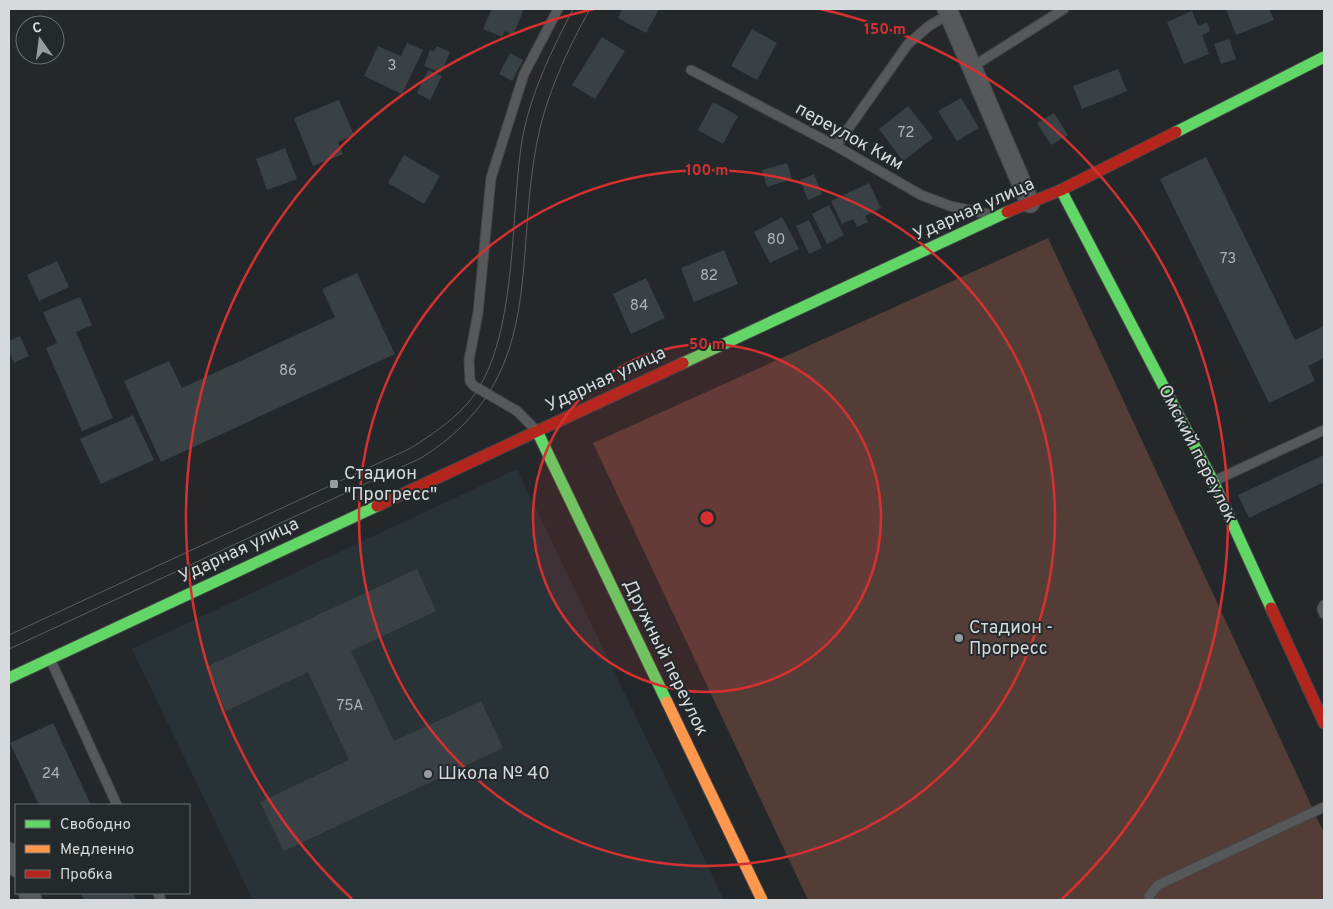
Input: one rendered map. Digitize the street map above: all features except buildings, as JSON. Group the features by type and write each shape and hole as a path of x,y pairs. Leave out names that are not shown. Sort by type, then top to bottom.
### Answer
{"street":[{"path":"948,11 1030,203"},
{"name":"Ударная улица","path":"9,678 998,216 1061,190 1324,57"},
{"name":"Омский переулок","path":"1061,190 1213,482 1324,723"},
{"name":"Дружный переулок","path":"537,431 762,900"},
{"path":"9,852 15,865"}],"lane":[{"path":"537,431 516,411 474,386 470,381 468,370 478,313 491,178 524,74 558,9"},
{"path":"972,67 1064,9"},
{"path":"836,146 908,44 948,11"},
{"name":"переулок Ким","path":"690,70 836,146 921,195 950,206 998,216"},
{"path":"1213,482 1324,430"},
{"path":"1324,605 1322,609 1324,614"},
{"path":"50,659 117,804"},
{"path":"1149,900 1149,896 1158,885 1324,808"}],"shaded area":[{"name":"Стадион - Прогресс","path":"1048,238 1324,833 1324,900 808,900 593,443"},
{"name":"Школа № 40","path":"517,469 724,900 253,900 132,649"}],"tram line":[{"path":"9,635 411,448 461,411 484,378 496,347 510,276 523,135 532,102 544,70 573,9"},
{"path":"9,649 421,458 461,427 489,393 507,356 517,317 523,276 530,188 541,125 558,74 590,9"}],"traffic: fast":[{"path":"1176,132 1324,57"},
{"path":"1061,190 1213,481 1271,608"},
{"path":"683,363 1007,212"},
{"path":"537,431 667,702"},
{"path":"9,678 377,506"}],"traffic: slow":[{"path":"667,702 762,900"}],"traffic: jam":[{"path":"1007,212 1061,190 1176,132"},
{"path":"377,506 683,363"},
{"path":"1271,608 1324,723"}],"place":[{"name":"Стадион \"Прогресс\"","path":"334,484"},
{"name":"Стадион - Прогресс","path":"959,638"},
{"name":"Школа № 40","path":"428,774"}]}
